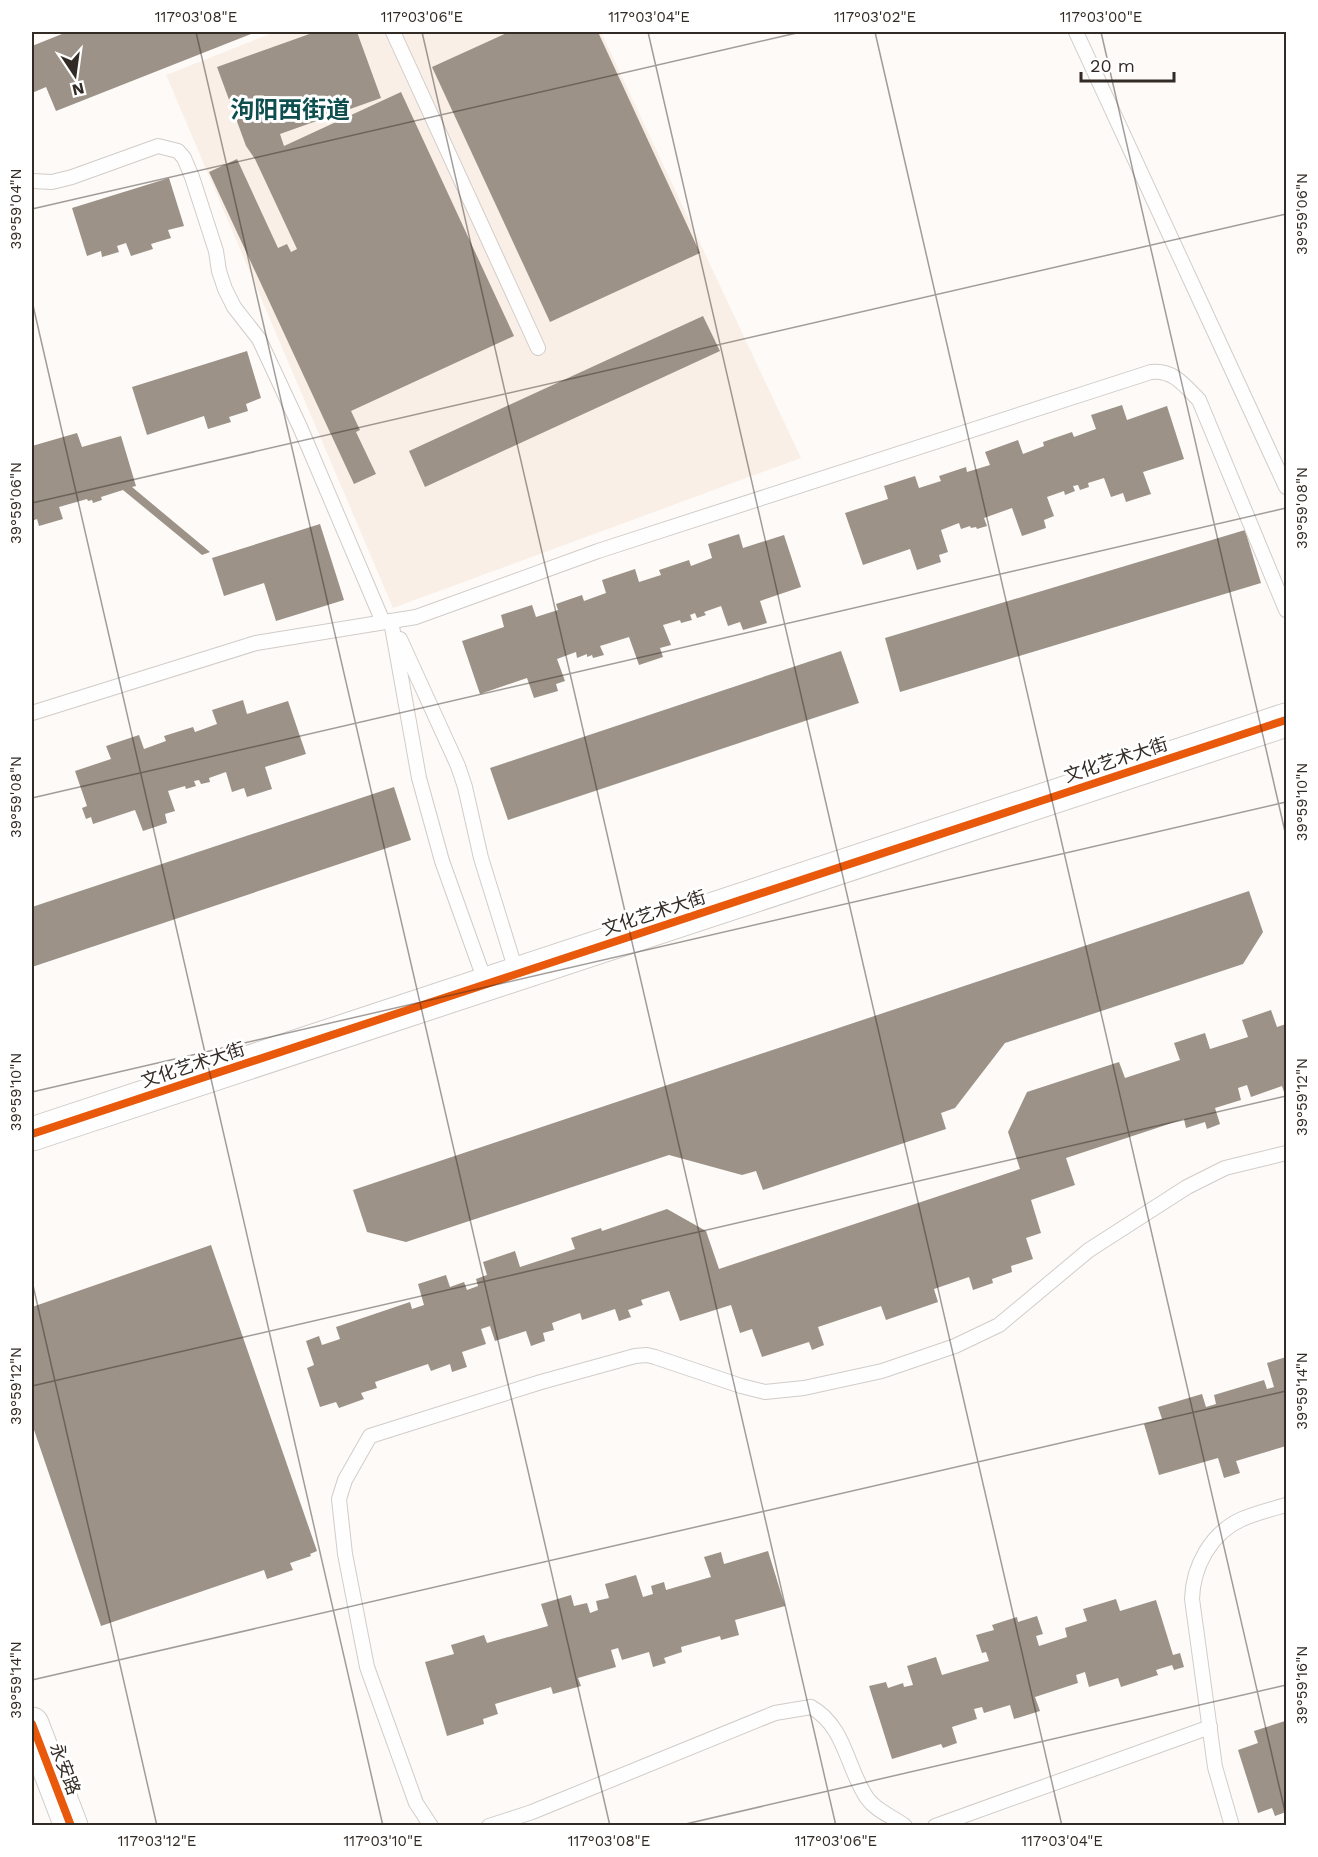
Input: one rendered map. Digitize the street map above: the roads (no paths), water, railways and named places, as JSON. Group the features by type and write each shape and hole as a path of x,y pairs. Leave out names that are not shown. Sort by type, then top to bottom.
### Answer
{"street":[{"name":"文化艺术大街","path":"32,1134 1287,720"},
{"name":"永安路","path":"32,1724 71,1826"}],"lane":[{"path":"393,32 538,348"},
{"path":"1076,32 1287,488"},
{"path":"32,181 52,182 72,177 158,146 178,151 184,158 216,251 225,289 234,307 259,339 387,621 458,766 481,858 517,974"},
{"path":"32,713 256,643 416,616 609,548 1161,371 1179,379 1199,400 1287,609"},
{"path":"387,621 419,778 442,861 486,984"},
{"path":"431,1826 416,1803 367,1667 345,1554 339,1499 349,1471 370,1436 541,1382 635,1356 655,1357 765,1392 804,1388 882,1371 955,1346 999,1325 1089,1250 1187,1187 1225,1168 1287,1153"},
{"path":"1232,1826 1215,1767 1192,1599 1192,1584 1203,1556 1222,1533 1240,1520 1287,1504"},
{"path":"489,1826 532,1812 776,1713 811,1707 824,1714 838,1732 851,1766 868,1799 884,1814 905,1826"},
{"path":"935,1826 1210,1727"}],"district":[{"name":"泃阳西街道","path":"290,110"}]}
